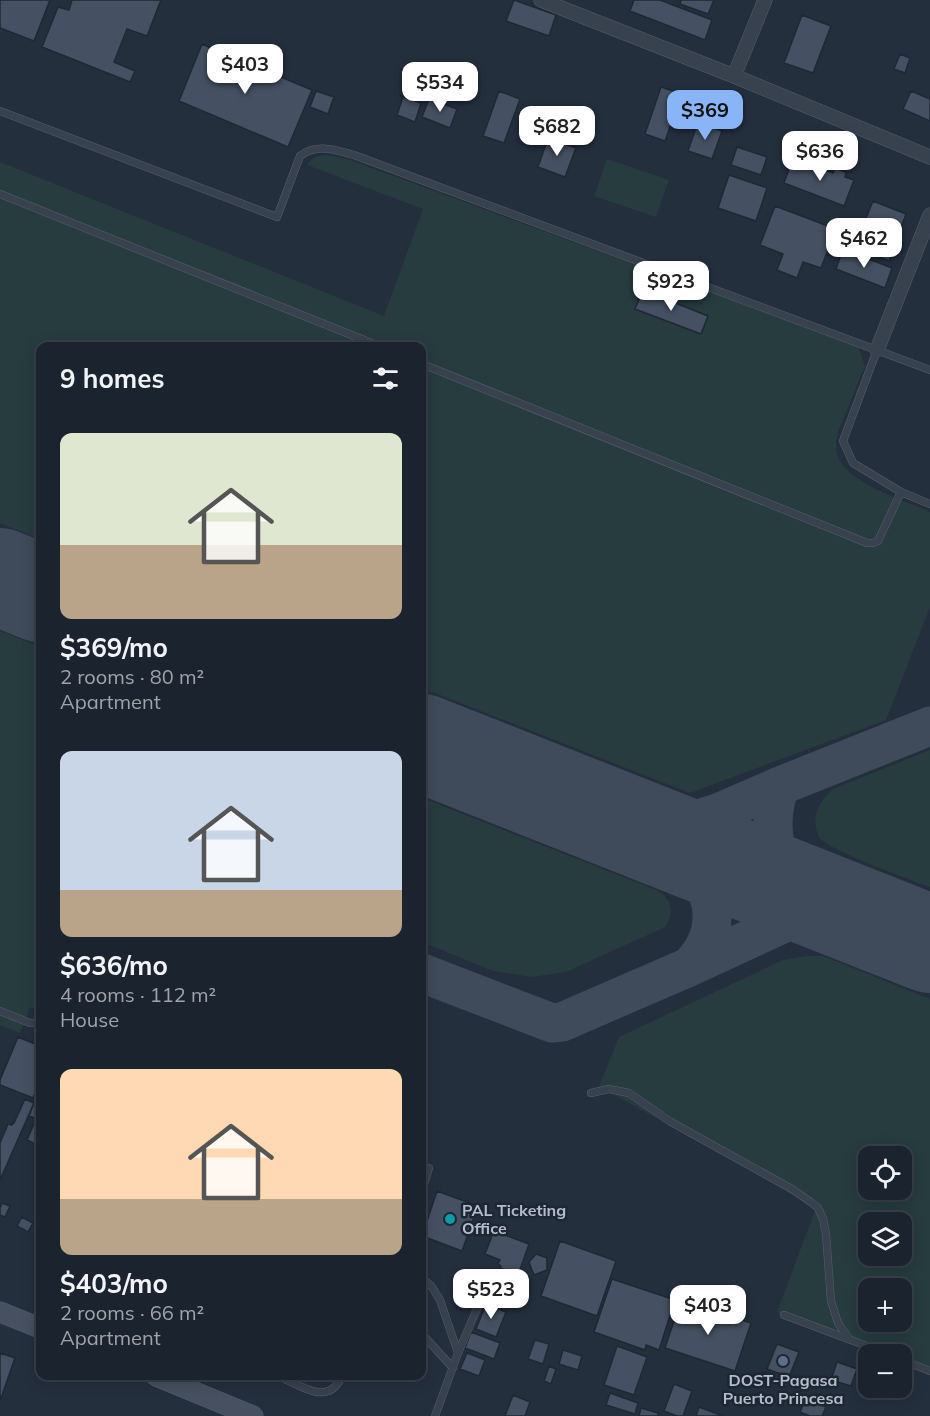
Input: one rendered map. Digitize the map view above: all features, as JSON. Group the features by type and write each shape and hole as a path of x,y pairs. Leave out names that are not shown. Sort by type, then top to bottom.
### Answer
{"street":[{"path":"541,0 930,157"},
{"path":"734,76 765,0"},
{"path":"877,350 930,215"},
{"path":"0,1312 36,1326"},
{"path":"165,1380 247,1415"}],"lane":[{"path":"0,111 277,217 300,156 306,152 323,148 345,153 930,370"},
{"path":"0,194 369,342"},
{"path":"877,350 843,441 853,463 901,492 930,504"},
{"path":"426,366 867,543 878,541 901,492"},
{"path":"0,1011 30,1023 36,1023"},
{"path":"591,1093 609,1089 628,1093 671,1122 813,1203 823,1219 826,1234 831,1301 838,1323 849,1339"},
{"path":"426,1178 429,1168"},
{"path":"426,1282 440,1300 458,1353"},
{"path":"435,1416 482,1297 491,1293 510,1300"},
{"path":"784,1315 862,1344"},
{"path":"426,1338 453,1368"},
{"path":"912,1364 930,1371"},
{"path":"288,1380 310,1390 326,1393 338,1386 340,1380"}],"green space":[{"path":"326,155 347,159 858,346 865,366 838,432 836,446 839,459 845,468 866,484 930,512 930,607 886,720 690,793 426,690 426,342 36,342 36,537 0,523 0,162 384,316 423,209 307,165 315,157"},
{"path":"607,159 669,180 656,217 594,196"},
{"path":"0,631 36,645 36,1009 30,1007 20,1033 0,1025"},
{"path":"930,750 930,887 853,857 820,838 815,824 817,811 833,789"},
{"path":"426,800 656,890 669,901 671,911 665,927 566,972 532,977 493,971 426,944"},
{"path":"806,956 823,956 930,999 930,1374 912,1366 912,1344 858,1344 777,1312 816,1208 599,1086 619,1037 783,960"}],"building":[{"path":"0,0 50,0 34,41 0,28"},
{"path":"72,0 161,0 147,36 127,29 114,62 135,71 130,82 42,47 58,7 69,10"},
{"path":"514,0 556,15 549,36 506,21"},
{"path":"634,0 660,0 712,20 705,40 630,11"},
{"path":"681,0 714,0 708,14 680,4"},
{"path":"802,15 831,26 813,73 784,63"},
{"path":"202,44 312,90 288,147 179,101"},
{"path":"900,54 910,58 905,73 894,69"},
{"path":"421,69 439,75 433,91 416,84"},
{"path":"661,87 682,94 665,141 645,134"},
{"path":"316,91 334,97 328,114 310,107"},
{"path":"499,91 520,99 504,143 483,136"},
{"path":"911,91 930,99 930,121 903,109"},
{"path":"403,97 421,103 415,122 397,115"},
{"path":"429,99 457,109 450,128 422,117"},
{"path":"698,122 722,131 712,159 688,151"},
{"path":"548,138 576,148 565,177 538,167"},
{"path":"737,147 767,157 761,175 731,165"},
{"path":"793,158 833,173 835,168 846,172 845,177 854,180 844,206 784,183"},
{"path":"729,175 767,188 756,221 718,208"},
{"path":"873,201 906,214 899,232 866,218"},
{"path":"775,206 836,229 821,268 803,262 797,278 777,270 783,254 760,245"},
{"path":"860,229 896,243 889,261 853,246"},
{"path":"843,249 892,268 885,288 836,269"},
{"path":"643,290 708,316 701,334 635,309"},
{"path":"18,1037 36,1044 36,1090 33,1098 0,1085"},
{"path":"25,1099 34,1103 0,1180 0,1143 8,1124 14,1123"},
{"path":"34,1103 36,1104 36,1119 29,1116"},
{"path":"36,1119 36,1144 27,1140"},
{"name":"PAL Ticketing Office","path":"437,1191 478,1206 462,1251 426,1238 426,1224"},
{"path":"2,1203 10,1206 5,1217 0,1215"},
{"path":"22,1217 33,1223 28,1232 17,1226"},
{"path":"494,1231 529,1244 518,1275 500,1268 498,1264 500,1260 485,1254"},
{"path":"560,1241 616,1261 597,1316 541,1296"},
{"path":"536,1254 547,1258 547,1270 534,1275 529,1262"},
{"path":"612,1279 675,1300 659,1350 646,1345 645,1350 594,1332"},
{"path":"681,1300 751,1323 735,1371 665,1348"},
{"path":"486,1304 506,1312 496,1337 476,1329"},
{"path":"471,1332 500,1343 494,1359 465,1348"},
{"path":"535,1340 549,1344 543,1364 528,1359"},
{"name":"DOST-Pagasa Puerto Princesa","path":"777,1344 799,1352 789,1377 767,1369"},
{"path":"617,1346 647,1357 634,1395 604,1385"},
{"path":"563,1350 582,1356 578,1370 559,1364"},
{"path":"0,1353 15,1358 0,1401"},
{"path":"467,1353 485,1360 479,1376 460,1369"},
{"path":"837,1362 857,1369 851,1386 831,1380"},
{"path":"549,1366 556,1369 551,1384 544,1381"},
{"path":"674,1384 692,1391 683,1416 664,1411"},
{"path":"610,1393 638,1403 635,1414 606,1405"},
{"path":"513,1395 530,1402 525,1416 505,1416"},
{"path":"806,1398 826,1407 822,1416 810,1416 800,1412"},
{"path":"699,1407 723,1416 696,1416"},
{"path":"641,1408 658,1413 658,1416 639,1416"}],"taxiway":[{"path":"651,833 718,813 930,726"},
{"path":"780,786 775,805 773,832 781,863 795,884 828,903"},
{"path":"673,842 702,881 711,903 710,933 702,951 689,967"},
{"path":"426,975 552,1023 562,1022 828,903"}],"runway":[{"path":"0,577 36,591"},
{"path":"426,745 930,944"}],"place":[{"name":"PAL Ticketing Office","path":"450,1219"},
{"name":"DOST-Pagasa Puerto Princesa","path":"783,1361"}]}
